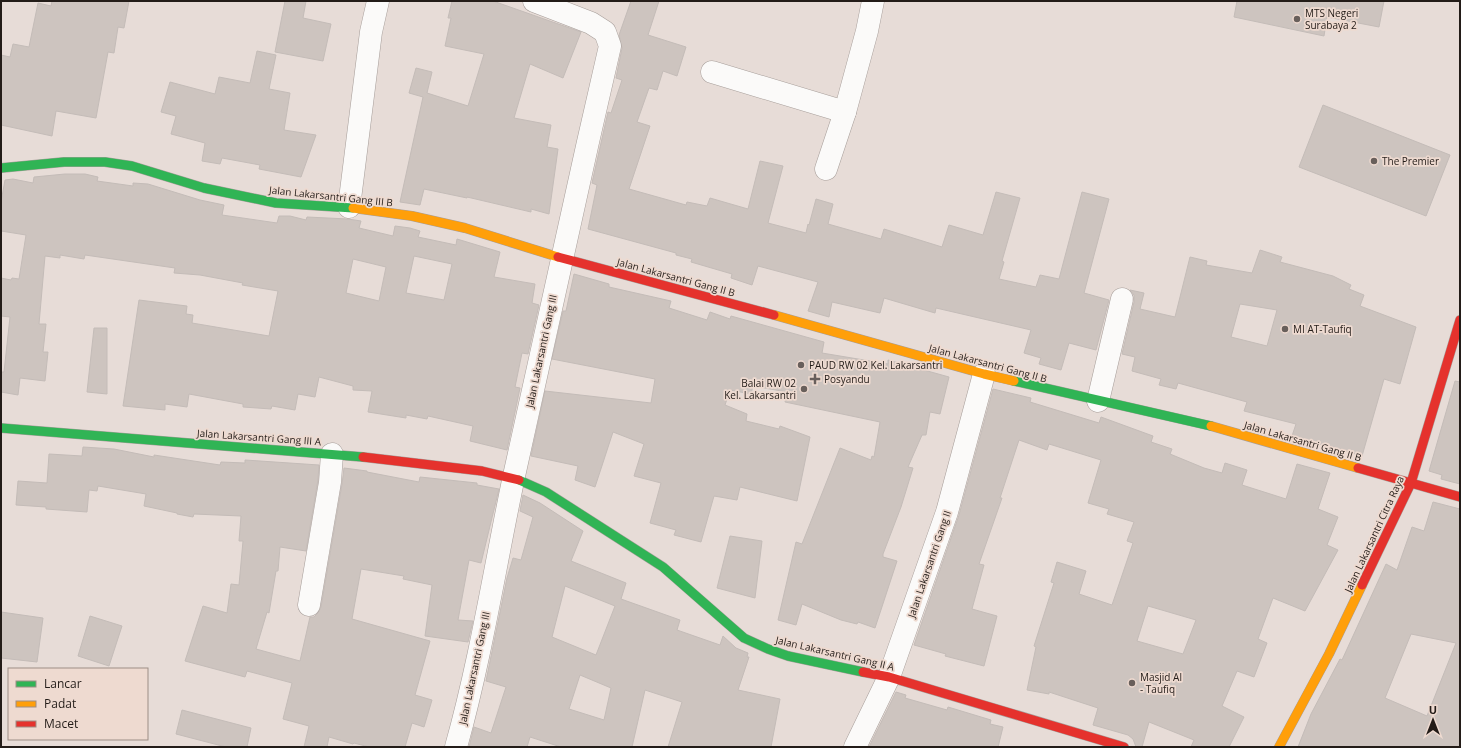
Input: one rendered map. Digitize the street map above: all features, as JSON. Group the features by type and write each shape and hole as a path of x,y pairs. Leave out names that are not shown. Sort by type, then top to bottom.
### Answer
{"street":[{"path":"349,207 372,32 378,1"},
{"name":"Jalan Lakarsantri Gang III","path":"456,747 467,709 561,258 610,46 605,32 591,23 534,1"},
{"path":"826,170 845,112 867,31 873,1"},
{"path":"712,72 845,112"},
{"name":"Jalan Lakarsantri Gang III B","path":"1,168 64,162 105,162 132,166 204,188 276,203 349,207 412,216 465,228 561,258"},
{"name":"Jalan Lakarsantri Gang II B","path":"561,258 793,320 984,374 1203,424 1460,497"},
{"path":"1098,401 1122,299"},
{"name":"Jalan Lakarsantri Citra Raya","path":"1279,747 1329,654 1411,483 1460,320"},
{"name":"Jalan Lakarsantri Gang II","path":"855,747 889,677 947,512 984,374"},
{"name":"Jalan Lakarsantri Gang III A","path":"1,428 332,454 482,471 514,478"},
{"path":"309,605 330,482 332,454"},
{"name":"Jalan Lakarsantri Gang II A","path":"514,478 546,492 663,567 744,638 788,656 889,677 1124,747"}],"building":[{"path":"52,1 129,1 124,28 118,27 114,53 108,52 96,118 56,111 52,136 1,125 1,55 10,57 13,44 29,47 38,3 51,6"},
{"path":"285,1 306,1 303,18 331,24 323,61 275,52"},
{"path":"452,1 493,1 581,32 563,78 530,64 514,118 551,125 547,147 558,149 549,214 531,209 531,212 467,197 424,189 420,205 400,202 423,97 409,93 416,68 432,72 427,93 468,106 484,54 445,46 451,18 448,18"},
{"path":"631,1 659,1 648,35 686,47 677,76 663,71 657,90 649,88 637,122 650,126 629,189 686,205 687,202 707,206 710,198 748,209 760,161 783,166 768,223 806,233 816,199 833,204 828,224 881,239 884,229 942,247 949,225 983,235 996,192 1020,198 1002,261 1004,262 999,279 1036,287 1040,275 1059,279 1082,192 1109,199 1084,293 1109,300 1096,350 1069,343 1061,370 1039,364 1041,358 1024,353 1031,330 936,308 935,313 884,298 880,313 832,302 829,317 808,311 818,282 758,266 752,285 731,278 732,274 691,262 692,259 676,255 676,253 588,229 597,185 592,183 608,112 611,113 622,80 616,78 622,48 619,35"},
{"path":"1237,1 1384,1 1379,27 1327,17 1324,36 1234,17"},
{"path":"257,51 276,55 269,89 290,93 284,130 316,135 301,177 259,169 260,165 222,158 220,164 202,161 205,143 171,134 176,116 161,112 170,82 215,94 219,77 250,83"},
{"name":"The Premier","path":"1323,105 1450,155 1426,216 1299,167"},
{"path":"85,174 98,177 97,181 133,186 133,183 148,184 200,200 224,205 222,215 277,223 279,216 290,216 306,220 307,217 348,219 361,221 359,228 393,236 395,226 410,228 420,231 418,237 456,245 457,239 500,252 494,277 535,284 532,303 539,305 528,354 522,353 515,387 520,388 507,450 470,441 473,426 428,416 427,419 406,415 406,418 368,412 372,391 353,390 353,386 319,377 315,397 298,394 295,410 272,406 271,409 243,407 243,404 189,394 187,407 165,404 165,410 123,406 139,300 187,306 186,314 193,315 192,323 269,336 278,291 242,285 243,283 200,275 174,273 175,268 85,255 84,259 60,255 60,258 45,256 39,324 46,324 43,352 48,352 45,381 20,378 18,395 1,392 1,372 4,372 10,317 1,316 1,278 11,280 12,278 19,279 26,235 1,231 1,202 5,180 13,179 33,183 34,177","holes":["414,256 452,264 444,300 406,293","353,259 386,267 379,301 346,293"]},
{"path":"1260,250 1282,257 1280,262 1333,276 1351,285 1349,289 1364,295 1360,306 1416,327 1400,384 1384,379 1362,456 1292,436 1296,424 1244,411 1247,402 1178,383 1176,389 1159,385 1161,379 1132,371 1135,357 1122,354 1134,302 1134,295 1130,290 1144,293 1140,309 1175,317 1190,257 1207,261 1206,265 1252,273","holes":["1240,304 1277,310 1267,346 1231,337"]},
{"path":"574,274 609,284 609,287 671,301 669,308 707,320 710,312 730,319 731,316 824,342 822,353 888,364 888,360 949,377 940,414 930,412 926,435 922,435 908,467 913,468 901,507 883,554 883,557 897,561 875,628 858,622 857,624 841,620 802,604 796,625 778,620 796,542 802,544 840,448 871,460 872,456 874,457 880,422 785,402 787,392 753,386 751,394 730,390 725,405 747,414 746,421 779,429 780,426 810,437 797,501 740,487 737,500 714,496 701,542 674,535 676,530 650,523 661,483 634,476 644,444 613,432 595,487 575,480 578,466 531,456 545,391 651,403 655,379 552,359 563,311 566,311"},
{"path":"94,328 107,328 107,394 87,392"},
{"path":"1455,381 1460,382 1460,484 1441,479 1442,475 1429,471"},
{"path":"993,389 1031,398 1030,402 1099,423 1101,417 1153,436 1151,442 1172,449 1170,454 1204,468 1222,473 1225,463 1247,470 1242,485 1286,499 1297,464 1330,473 1318,509 1338,517 1327,545 1338,550 1305,611 1273,598 1258,639 1267,643 1254,677 1237,671 1222,706 1244,717 1229,747 1191,747 1194,740 1149,722 1142,747 1136,747 1133,739 1128,735 1093,725 1098,708 1049,692 1049,694 1027,690 1036,647 1034,646 1054,583 1051,582 1057,562 1086,571 1079,594 1112,605 1133,543 1127,541 1134,522 1107,514 1109,509 1088,503 1101,460 1049,444 1047,450 1019,440 1000,498 1002,498 979,564 984,565 972,609 997,616 984,666 945,656 946,654 914,645 959,515","holes":["1148,606 1196,620 1183,654 1137,641"]},
{"path":"83,447 114,449 154,457 154,455 220,465 221,462 245,463 245,460 319,465 318,480 306,551 280,547 278,571 276,571 269,613 267,612 256,649 300,661 310,617 314,617 321,607 344,468 367,471 419,482 420,477 477,483 477,485 499,489 481,563 469,560 458,620 473,621 468,642 425,636 432,585 403,579 404,576 361,569 352,619 430,641 415,695 432,700 424,727 412,723 405,747 369,747 329,737 327,747 304,747 309,726 283,719 292,683 247,671 245,677 185,661 203,606 227,613 231,584 239,585 243,541 239,541 241,516 194,514 193,517 177,514 144,506 146,494 98,486 97,491 89,490 87,512 16,505 18,481 47,483 49,454 82,456"},
{"path":"523,495 540,503 583,531 571,561 626,583 621,599 680,620 677,630 720,645 723,636 736,648 748,653 747,657 749,657 738,690 780,699 771,747 668,747 682,702 645,690 632,747 561,747 530,737 527,747 469,747 474,727 491,733 506,687 486,681 507,578 513,558 521,560 533,517 520,511","holes":["565,586 615,606 596,655 552,637","580,675 611,688 604,720 569,709"]},
{"path":"1433,502 1460,509 1460,747 1298,747 1311,714 1340,659 1342,660 1386,564 1397,570 1412,527 1424,531","holes":["1411,634 1456,643 1427,716 1385,698"]},
{"path":"730,536 762,541 755,598 717,588"},
{"path":"1,612 43,618 37,662 1,658"},
{"path":"90,616 122,626 109,666 78,656"},
{"path":"896,692 906,695 905,698 947,710 948,707 991,720 990,724 1003,727 998,747 869,747"},
{"path":"182,710 251,728 247,747 226,747 176,734"}],"traffic: fast":[{"path":"1,168 64,162 105,162 132,166 204,188 276,203 353,208"},
{"path":"1014,381 1211,426"},
{"path":"1,428 363,457"},
{"path":"519,480 546,492 663,567 744,638 788,656 863,672"}],"traffic: slow":[{"path":"353,208 412,216 465,228 558,257"},
{"path":"774,315 984,374 1014,381"},
{"path":"1211,426 1358,468"},
{"path":"1279,747 1329,654 1362,585"}],"traffic: jam":[{"path":"558,257 774,315"},
{"path":"1362,585 1411,483 1460,320"},
{"path":"363,457 482,471 519,480"},
{"path":"1358,468 1460,497"},
{"path":"863,672 889,677 1124,747"}],"place":[{"name":"MTS Negeri Surabaya 2","path":"1297,19"},
{"name":"The Premier","path":"1374,161"},
{"name":"MI AT-Taufiq","path":"1285,329"},
{"name":"PAUD RW 02 Kel. Lakarsantri","path":"801,365"},
{"name":"Posyandu","path":"815,379"},
{"name":"Balai RW 02 Kel. Lakarsantri","path":"804,389"},
{"name":"Masjid Al - Taufiq","path":"1132,683"}]}
